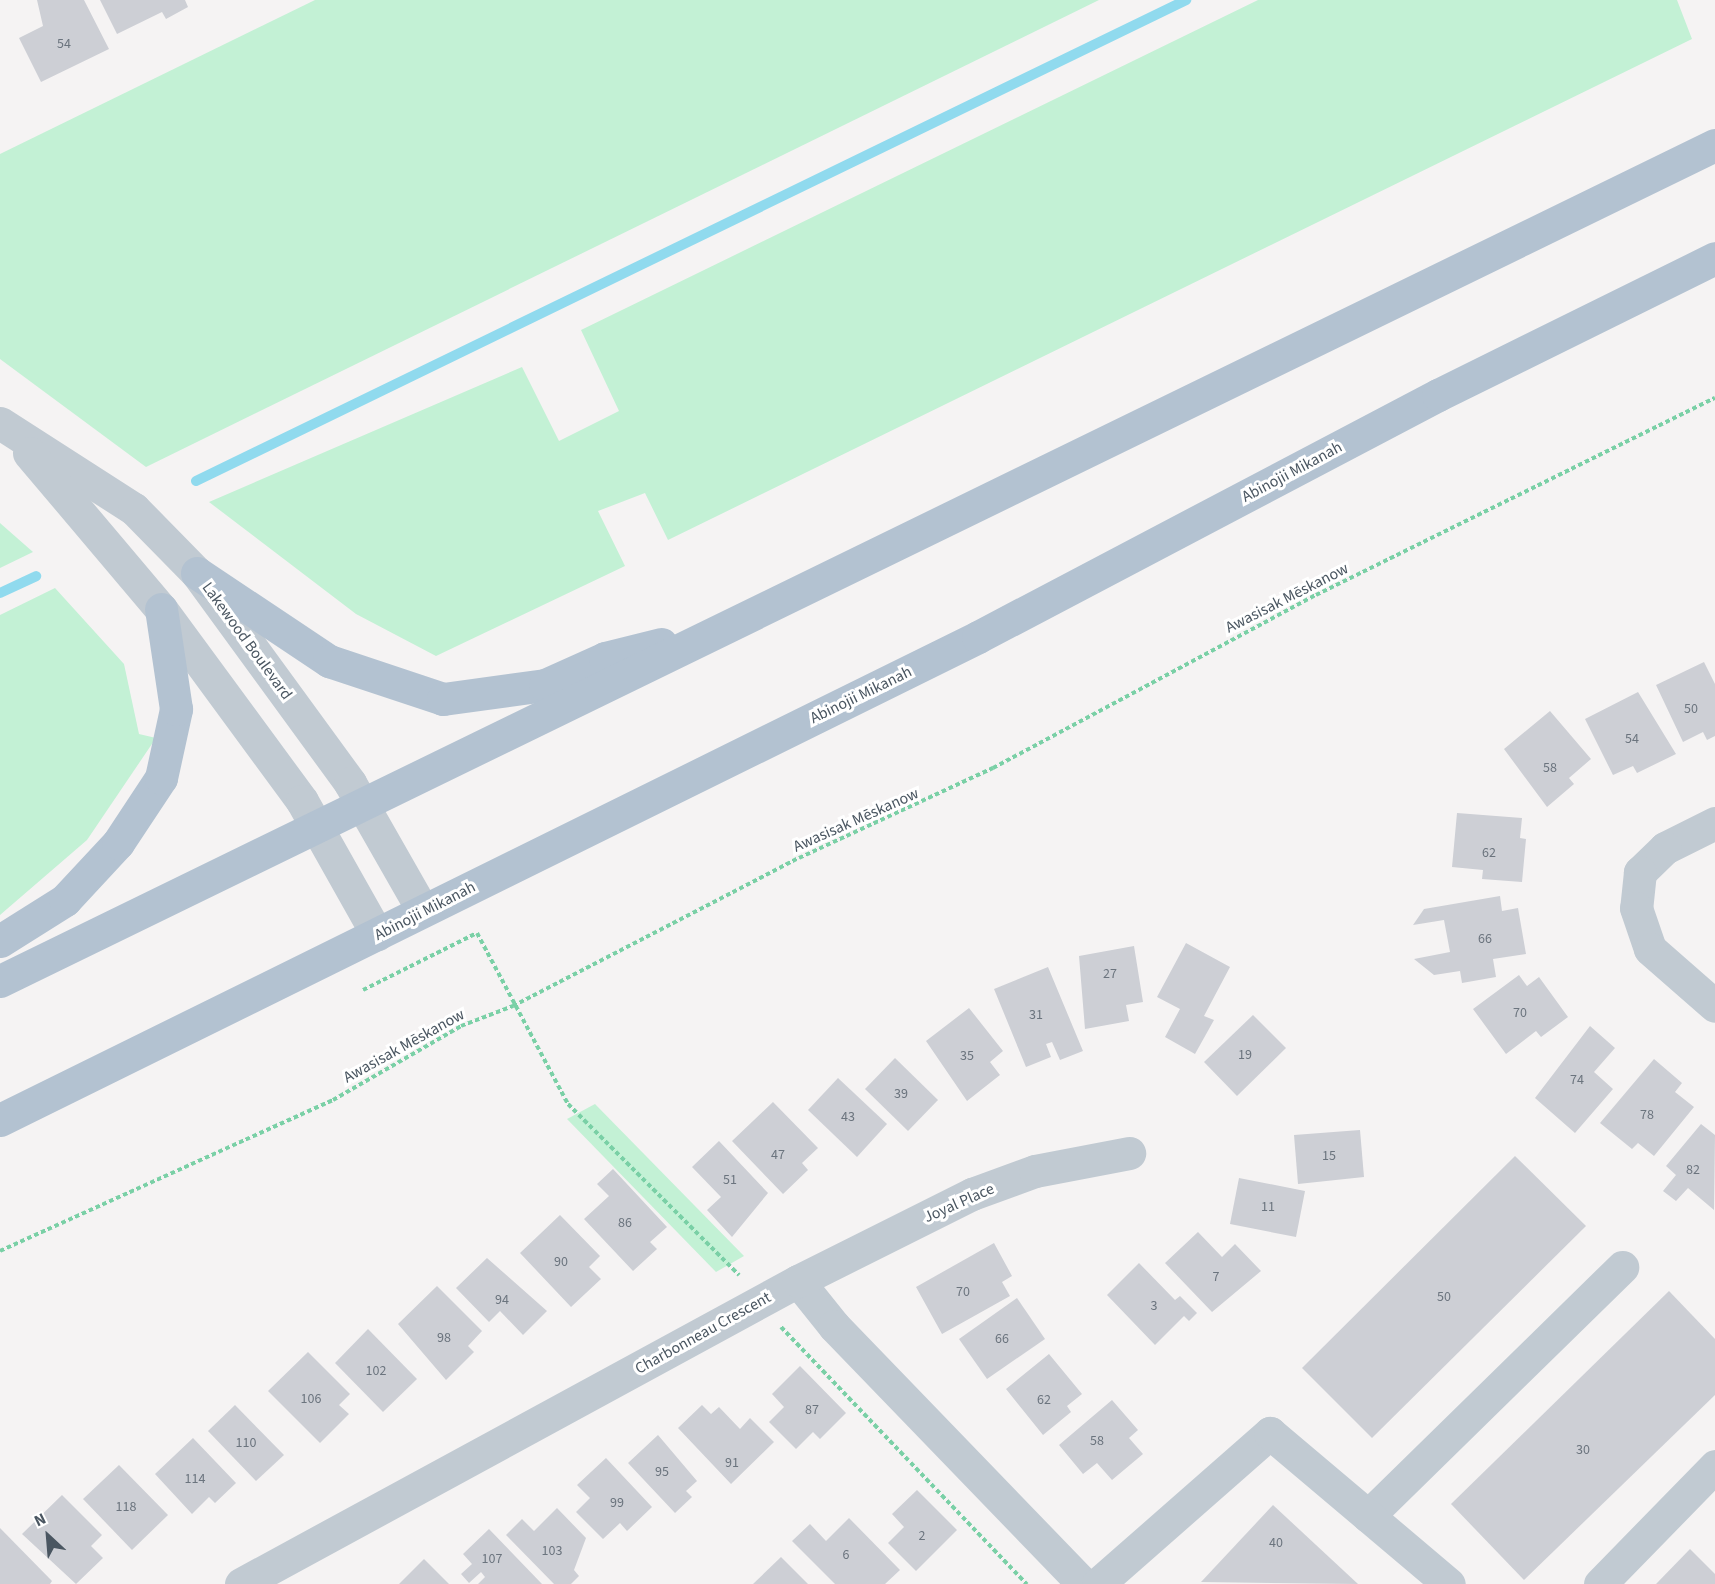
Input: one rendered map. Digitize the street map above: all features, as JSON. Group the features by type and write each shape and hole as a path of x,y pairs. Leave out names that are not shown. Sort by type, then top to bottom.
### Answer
{"main road":[{"path":"0,981 1715,145"},
{"name":"Abinojii Mikanah","path":"0,1120 978,637 1438,395 1715,258"},
{"path":"197,573 329,661 442,699 545,685 605,658 727,628"},
{"path":"0,941 65,900 118,843 160,778 176,709 161,609"}],"street":[{"name":"Lakewood Boulevard","path":"4,426 134,509 197,573 362,806 423,911"},
{"name":"Lakewood Boulevard","path":"4,426 161,609 317,827 377,934"},
{"path":"1715,824 1665,848 1641,872 1635,908 1650,950 1715,1006"},
{"name":"Joyal Place","path":"798,1281 972,1194 1035,1171 1129,1153"},
{"path":"1368,1516 1622,1267"},
{"path":"798,1281 834,1326 1074,1580 1270,1433 1449,1584"},
{"name":"Charbonneau Crescent","path":"241,1584 798,1281"},
{"path":"1600,1584 1715,1466"}],"path":[{"name":"Awasisak Mēskanow","path":"0,1251 333,1100 461,1026 513,1006 799,858 993,768 1316,595 1715,398"},
{"path":"363,990 477,933 513,1006 568,1104 763,1300 774,1320 1027,1584"}],"green space":[{"path":"315,0 1099,0 146,467 0,359 0,154"},
{"path":"1258,0 1677,0 1692,39 668,540 645,493 598,511 625,566 436,656 356,614 209,502 522,367 559,441 619,411 581,330"},
{"path":"0,523 33,552 0,568"},
{"path":"55,588 124,664 139,734 156,738 87,840 0,915 0,615"},
{"path":"595,1104 744,1256 716,1272 567,1119"}],"building":[{"path":"37,0 84,0 109,49 41,82 19,38 43,26"},
{"path":"100,0 185,0 188,7 166,19 162,12 117,34"},
{"path":"1704,662 1715,684 1715,736 1707,740 1703,732 1683,742 1656,685"},
{"path":"1638,692 1676,754 1637,773 1633,766 1613,775 1585,719"},
{"path":"1550,711 1591,759 1569,778 1574,784 1547,807 1504,749"},
{"path":"1457,813 1522,818 1520,838 1526,839 1522,882 1482,879 1483,870 1452,867"},
{"path":"1500,896 1502,911 1518,908 1526,954 1493,959 1496,977 1462,983 1460,971 1434,975 1414,959 1450,952 1444,920 1413,925 1424,909"},
{"path":"1186,943 1230,967 1204,1016 1214,1020 1195,1054 1165,1037 1180,1009 1157,997"},
{"path":"1134,946 1143,1002 1126,1005 1129,1021 1085,1029 1079,956"},
{"path":"1048,967 1083,1051 1060,1060 1052,1042 1046,1044 1051,1057 1026,1067 994,989"},
{"path":"1519,975 1527,986 1539,977 1568,1017 1541,1037 1536,1031 1506,1054 1473,1009"},
{"path":"969,1008 1003,1051 990,1062 1000,1075 967,1101 926,1041"},
{"path":"1253,1015 1286,1048 1237,1096 1204,1062"},
{"path":"1590,1026 1615,1048 1594,1072 1613,1089 1575,1133 1535,1098"},
{"path":"895,1058 938,1100 908,1131 865,1089"},
{"path":"1654,1059 1682,1083 1675,1092 1694,1107 1654,1156 1638,1143 1632,1149 1600,1123"},
{"path":"838,1078 887,1124 857,1157 808,1110"},
{"path":"773,1102 818,1148 802,1163 808,1170 783,1194 732,1141"},
{"path":"1701,1124 1715,1135 1714,1210 1688,1188 1676,1201 1663,1191 1676,1175 1666,1166"},
{"path":"1360,1130 1364,1177 1298,1184 1294,1135"},
{"path":"719,1141 768,1193 732,1237 707,1210 721,1197 692,1167"},
{"path":"1515,1156 1586,1226 1372,1438 1302,1368"},
{"path":"613,1169 667,1227 650,1242 657,1249 633,1271 584,1219 609,1196 597,1184"},
{"path":"1239,1178 1305,1191 1296,1237 1230,1224"},
{"path":"560,1215 600,1256 589,1267 601,1279 571,1307 520,1253"},
{"path":"1198,1232 1222,1257 1235,1244 1261,1271 1212,1312 1165,1263"},
{"path":"994,1243 1012,1276 1002,1282 1010,1296 942,1334 916,1287"},
{"path":"487,1258 547,1311 523,1335 500,1311 489,1322 456,1288"},
{"path":"1139,1263 1175,1300 1180,1296 1197,1313 1189,1321 1184,1316 1155,1345 1107,1295"},
{"path":"437,1286 482,1331 468,1346 474,1352 446,1380 398,1324"},
{"path":"1669,1291 1715,1339 1715,1395 1524,1580 1451,1504"},
{"path":"1017,1298 1045,1339 987,1379 959,1339"},
{"path":"368,1329 417,1379 383,1412 335,1363"},
{"path":"308,1352 350,1394 339,1405 349,1414 320,1443 268,1391"},
{"path":"1049,1354 1082,1394 1067,1406 1071,1412 1043,1435 1006,1389"},
{"path":"800,1366 846,1413 820,1439 813,1432 796,1449 769,1422 784,1407 772,1394"},
{"path":"1112,1400 1138,1430 1129,1438 1143,1454 1112,1480 1097,1463 1083,1474 1059,1445"},
{"path":"235,1405 284,1455 256,1481 208,1431"},
{"path":"702,1405 711,1414 719,1407 740,1429 750,1418 774,1442 731,1484 678,1428"},
{"path":"658,1435 697,1481 686,1491 692,1497 675,1513 628,1463"},
{"path":"193,1438 236,1483 215,1503 209,1497 192,1514 155,1474"},
{"path":"606,1458 652,1507 627,1531 620,1523 603,1539 576,1512 590,1498 577,1485"},
{"path":"119,1465 168,1515 132,1550 83,1499"},
{"path":"917,1490 957,1530 916,1571 888,1543 904,1527 892,1514"},
{"path":"62,1495 102,1535 91,1546 103,1558 76,1584 22,1534"},
{"path":"1273,1505 1358,1584 1201,1582"},
{"path":"557,1508 586,1538 574,1570 579,1576 571,1584 554,1584 506,1535 522,1519 534,1531"},
{"path":"849,1518 900,1570 885,1584 835,1584 792,1541 810,1524 826,1541"},
{"path":"0,1528 52,1581 50,1584 0,1584"},
{"path":"489,1529 542,1584 478,1584 485,1577 481,1572 469,1583 461,1574 472,1564 463,1554"},
{"path":"1690,1549 1715,1574 1715,1584 1656,1584"},
{"path":"781,1557 808,1584 753,1584"},
{"path":"424,1559 449,1584 399,1584"}],"waterway":[{"path":"196,481 1186,0"},
{"path":"0,593 36,576"}]}
